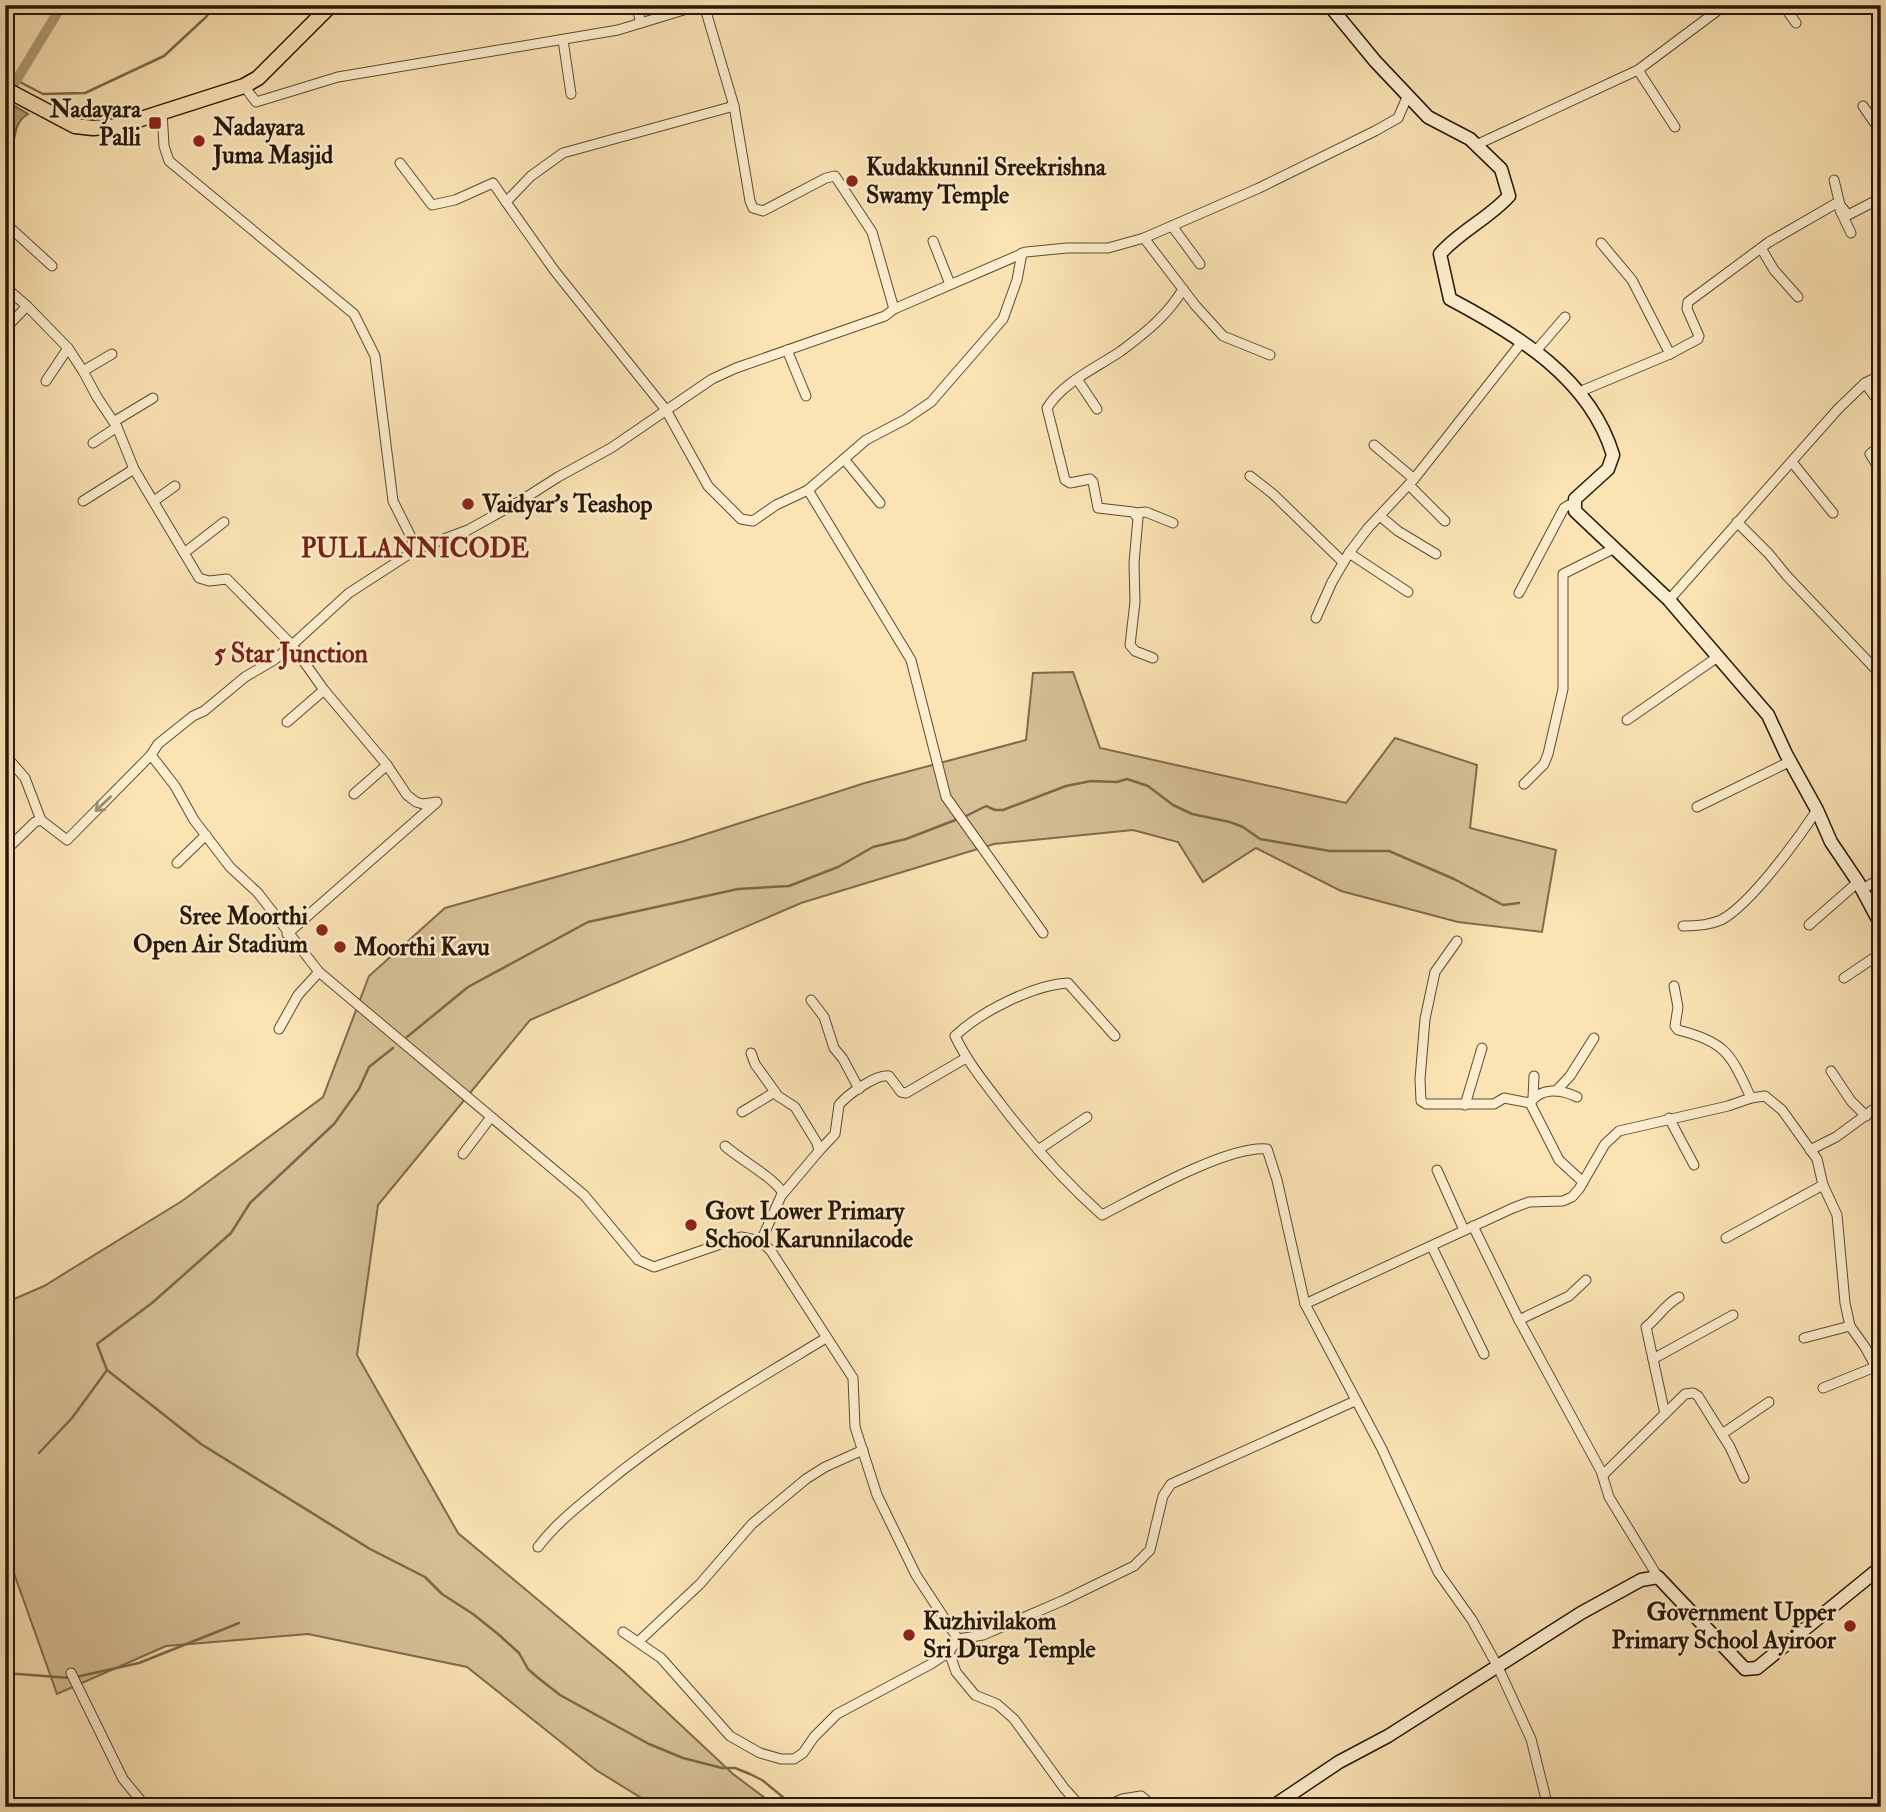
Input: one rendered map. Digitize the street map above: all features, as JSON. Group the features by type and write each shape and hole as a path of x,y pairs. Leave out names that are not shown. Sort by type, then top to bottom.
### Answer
{"main road":[{"path":"5,89 75,126 119,127 244,86 258,78 331,5"},
{"path":"1329,5 1375,61 1428,117 1470,139 1501,169 1509,196 1494,212 1451,241 1440,254 1450,299 1497,324 1522,342 1557,369 1579,392 1602,426 1613,455 1608,469 1575,499 1577,515 1669,600 1768,715 1831,842 1860,886 1881,925"},
{"path":"1272,1807 1339,1762 1388,1736 1593,1607 1641,1580 1658,1577 1745,1669 1757,1668 1881,1567"}],"street":[{"path":"636,5 641,23"},
{"path":"244,86 256,102 338,77 618,30 702,5 734,106 753,208 763,211 826,178 835,176 873,232 894,309"},
{"path":"1476,145 1639,70 1725,5"},
{"path":"1783,5 1796,23"},
{"path":"563,40 571,94"},
{"path":"1639,70 1675,127"},
{"path":"5,755 25,778 41,821 67,840 158,744 245,677 274,660 349,593 417,549 479,524 611,448 712,379 787,349 884,316 894,309 1022,253 1067,248 1108,248 1144,238 1217,208 1376,131 1398,118 1408,95"},
{"path":"506,202 531,176 563,153 734,106"},
{"path":"1863,106 1881,132"},
{"path":"162,111 164,146 169,161 354,314 376,356 393,501 417,549"},
{"path":"400,163 432,205 455,200 493,183 554,270 666,410 708,486 741,519 753,521 776,505 808,490 866,440 931,402 1003,319 1017,280 1022,253"},
{"path":"1834,180 1839,205 1851,233"},
{"path":"1839,205 1848,215 1881,198"},
{"path":"1579,392 1699,339 1687,309 1689,300 1760,248 1816,213 1839,205"},
{"path":"5,223 52,266"},
{"path":"1172,226 1200,264"},
{"path":"1144,238 1223,337 1270,355"},
{"path":"933,241 950,284"},
{"path":"1601,243 1632,280 1670,354"},
{"path":"1760,248 1774,270 1798,297"},
{"path":"5,287 68,348 116,424 134,469 199,578 209,581 227,579 292,645 324,691 387,765 407,795 416,802 437,802 288,934"},
{"path":"1173,523 1146,512 1098,508 1090,479 1070,483 1062,476 1047,408 1053,398 1077,379 1121,351 1147,329 1175,304 1183,289"},
{"path":"5,329 27,306"},
{"path":"1535,352 1565,317"},
{"path":"1316,618 1349,552 1411,482 1522,342"},
{"path":"46,381 68,348"},
{"path":"787,349 806,396"},
{"path":"83,371 112,354"},
{"path":"1669,600 1838,409 1865,383 1881,375"},
{"path":"1077,379 1097,409"},
{"path":"1865,383 1881,405"},
{"path":"93,443 152,398"},
{"path":"1881,444 1870,454 1881,472"},
{"path":"1374,445 1445,521"},
{"path":"844,459 880,503"},
{"path":"1792,463 1833,513"},
{"path":"83,501 134,469"},
{"path":"1250,476 1273,494 1343,562"},
{"path":"154,500 175,486"},
{"path":"808,490 911,660 946,797 1043,933"},
{"path":"1519,593 1564,508 1574,506"},
{"path":"1135,513 1138,518 1134,563 1135,601 1130,645 1135,651 1153,658"},
{"path":"1380,516 1436,554"},
{"path":"184,553 225,522"},
{"path":"1737,522 1881,675"},
{"path":"1524,784 1544,764 1563,689 1563,574 1615,548"},
{"path":"1349,552 1408,592"},
{"path":"1627,720 1719,656"},
{"path":"287,722 324,691"},
{"path":"150,755 175,786 194,820 229,867 258,893 319,972 584,1195 638,1260 654,1267 741,1237 761,1241 771,1251 853,1378 855,1427 877,1495 916,1575 958,1639"},
{"path":"1697,807 1791,761"},
{"path":"354,794 387,765"},
{"path":"1683,926 1719,921 1735,910 1797,840 1817,810"},
{"path":"5,851 35,822 41,821"},
{"path":"177,863 205,835"},
{"path":"1809,925 1860,886 1881,878"},
{"path":"1457,941 1435,972 1425,1019 1422,1103 1494,1104 1504,1098 1532,1100 1546,1091 1556,1090 1577,1097"},
{"path":"1844,978 1881,953"},
{"path":"279,1029 298,995 319,972"},
{"path":"1115,1036 1068,983 1052,984 988,1012 965,1026 955,1036 966,1058 1038,1150 1062,1178 1102,1214 1178,1176 1223,1158 1259,1149 1267,1150 1277,1180 1305,1304 1382,1450 1438,1572 1472,1620 1498,1667 1531,1739 1548,1807"},
{"path":"1674,986 1678,1007 1675,1026 1678,1030 1714,1041 1734,1062 1751,1098"},
{"path":"811,1000 824,1017 834,1048 859,1089"},
{"path":"1556,1090 1570,1076 1594,1038"},
{"path":"1465,1104 1482,1048"},
{"path":"751,1053 755,1064 775,1092 794,1107 817,1143 819,1151"},
{"path":"761,1241 783,1193 835,1134 839,1105 882,1075 888,1076 901,1092 906,1093 966,1058"},
{"path":"1831,1071 1851,1101 1866,1116"},
{"path":"1534,1076 1532,1100 1559,1160 1583,1182"},
{"path":"742,1112 775,1092"},
{"path":"1305,1304 1529,1202 1566,1200 1575,1194 1605,1144 1613,1135 1629,1127 1765,1096 1782,1111 1817,1159 1823,1185 1837,1215 1845,1303 1850,1326 1881,1376"},
{"path":"1810,1150 1836,1137 1881,1104"},
{"path":"463,1154 491,1117"},
{"path":"1038,1150 1087,1117"},
{"path":"1669,1118 1694,1165"},
{"path":"725,1146 778,1186 783,1193"},
{"path":"1437,1170 1603,1475 1609,1497 1658,1577"},
{"path":"1726,1238 1823,1185"},
{"path":"1432,1247 1484,1354"},
{"path":"1519,1320 1569,1296 1586,1279"},
{"path":"1665,1414 1646,1327 1666,1305 1679,1297"},
{"path":"1653,1359 1733,1315"},
{"path":"1804,1338 1850,1326"},
{"path":"538,1547 553,1526 688,1422 826,1338"},
{"path":"1823,1388 1875,1367"},
{"path":"1603,1475 1685,1394 1693,1393 1698,1396 1722,1434 1744,1478"},
{"path":"623,1632 661,1658 730,1736 760,1754 794,1759 803,1753 814,1737 837,1714 901,1681 949,1652 958,1639 983,1635 1134,1566 1150,1550 1163,1496 1171,1484 1356,1401"},
{"path":"1722,1434 1769,1402"},
{"path":"638,1642 700,1584 752,1524 806,1479 863,1450"},
{"path":"949,1652 956,1672 968,1687 975,1695 997,1704 1014,1719 1081,1807"},
{"path":"71,1673 123,1779 146,1807"},
{"path":"1104,1807 1122,1798 1141,1796 1154,1807"}],"shaded area":[{"path":"5,100 28,114 19,122 13,144 5,155"},
{"path":"1073,672 1100,748 1346,803 1395,738 1477,765 1470,828 1556,850 1542,932 1458,922 1341,891 1256,848 1203,882 1178,842 1133,830 994,844 801,903 530,1020 378,1205 357,1355 458,1533 623,1671 733,1774 777,1807 656,1807 596,1770 467,1667 308,1634 166,1646 57,1694 5,1548 5,1303 44,1286 182,1201 323,1097 369,976 445,908 681,842 865,783 1026,740 1033,673"}],"waterway":[{"path":"5,99 62,5"},
{"path":"16,80 43,94 85,93 164,56 206,17 215,5"},
{"path":"964,817 986,806 1003,810 1066,786 1091,781 1117,782 1127,779 1148,786 1173,805 1192,814 1230,822 1260,839 1330,851 1389,851 1454,879 1503,905 1519,903"},
{"path":"407,1037 468,987 588,922 738,889 789,886 838,867 873,847 906,839 958,819"},
{"path":"39,1453 72,1418 107,1370 97,1344 152,1303 231,1233 250,1203 334,1124 359,1089 369,1067 393,1048"},
{"path":"107,1370 201,1444 370,1549 425,1577 442,1594 498,1634 519,1653 528,1669 560,1695 649,1744 683,1758 722,1768 735,1768 750,1774 762,1780 795,1807"},
{"path":"76,1677 139,1663 239,1623"},
{"path":"5,1673 70,1678"}],"place":[{"name":"Nadayara Palli","path":"155,123"},
{"name":"Nadayara Juma Masjid","path":"199,141"},
{"name":"Kudakkunnil Sreekrishna Swamy Temple","path":"852,181"},
{"name":"Vaidyar's Teashop","path":"468,504"},
{"name":"Sree Moorthi Open Air Stadium","path":"322,930"},
{"name":"Moorthi Kavu","path":"340,947"},
{"name":"Govt Lower Primary School Karunnilacode","path":"691,1225"},
{"name":"Government Upper Primary School Ayiroor","path":"1850,1626"},
{"name":"Kuzhivilakom Sri Durga Temple","path":"909,1635"}],"district":[{"name":"PULLANNICODE","path":"415,548"},
{"name":"5 Star Junction","path":"291,653"}]}
